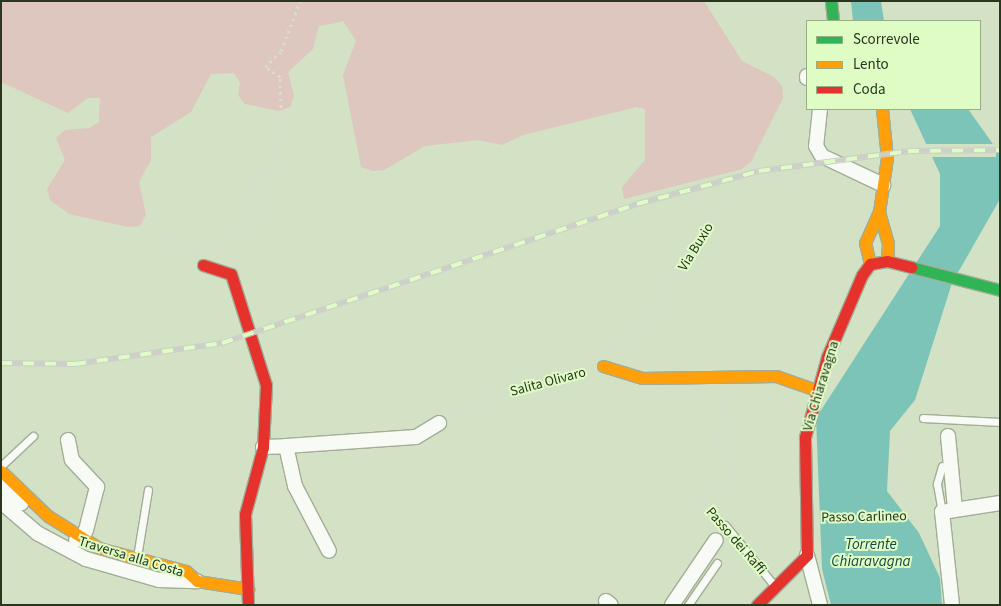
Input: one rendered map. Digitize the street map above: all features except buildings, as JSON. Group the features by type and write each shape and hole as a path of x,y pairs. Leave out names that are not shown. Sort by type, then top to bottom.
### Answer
{"street":[{"path":"831,1 833,20"},
{"path":"820,110 816,146 822,156 842,168 883,185"},
{"path":"882,110 888,143 879,212 865,243 870,264 887,261 903,264 1000,290"},
{"path":"879,212 888,243 887,261"},
{"name":"Via Chiaravagna","path":"820,605 807,555 810,518 805,437 816,390 854,289 870,264"},
{"path":"203,265 226,270 237,286 266,385 263,447 246,514 248,605"},
{"name":"Salita Olivaro","path":"603,366 642,378 719,374 776,376 816,390"},
{"path":"263,447 416,437 439,423"},
{"path":"948,436 952,605"},
{"path":"1,471 48,516 82,539 97,487 72,460 68,440"},
{"path":"286,446 295,486 329,550"},
{"name":"Traversa alla Costa","path":"1,484 43,522 70,538 82,539 137,558 186,571 197,581 248,589"},
{"path":"1,502 37,533 86,559 159,580 197,581"},
{"path":"949,510 1000,503"},
{"path":"672,605 716,540"},
{"path":"757,605 774,585 807,555"}],"lane":[{"path":"923,418 1000,422"},
{"path":"1,466 33,436"},
{"path":"942,466 937,484 949,510"},
{"path":"137,558 148,490"},
{"name":"Passo dei Raffi","path":"725,525 774,585"},
{"path":"688,605 717,563"}],"path":[{"path":"226,270 208,253 258,212 250,178 271,170 281,114 280,76 265,66 281,51 300,1"},
{"name":"Via Buxio","path":"603,366 654,312 666,282 681,274 702,234 750,170 798,84 806,78"},
{"path":"750,170 762,179 842,168"},
{"path":"160,236 200,250"},
{"name":"Salita Olivaro","path":"439,423 470,404 603,366"},
{"name":"Passo dei Raffi","path":"719,374 725,427 712,443 734,471 700,499 725,525"},
{"name":"Passo Carlineo","path":"810,518 916,516 893,490 893,456 903,435 917,428 923,418"}],"shaded area":[{"path":"1,1 704,1 742,61 774,77 782,86 783,98 751,162 742,169 624,199 622,187 645,160 645,109 637,107 523,135 502,145 478,140 425,146 384,170 373,171 361,167 343,75 356,41 343,21 319,26 313,49 288,72 294,96 290,107 279,111 245,104 238,95 240,83 234,73 211,74 191,112 151,137 151,160 139,182 146,215 140,226 128,227 69,214 50,200 47,189 65,160 56,138 65,130 89,128 99,122 100,98 88,98 68,113 1,82"}],"water":[{"path":"851,1 881,1 884,20 853,20"},
{"name":"Torrente Chiaravagna","path":"910,110 969,110 1000,154 1000,199 952,283 915,400 890,431 887,491 919,533 940,578 942,605 831,605 822,569 816,418 940,226 940,174"}],"pier":[{"path":"923,144 996,144 996,157 923,157"}],"railway":[{"path":"1,363 75,364 222,343 637,204 759,171 908,151 1000,150"}],"traffic: fast":[{"path":"831,1 833,20"},
{"path":"911,267 1000,290"}],"traffic: slow":[{"path":"870,264 865,243 879,212 887,158 882,110"},
{"path":"879,212 888,243 887,261"},
{"path":"603,366 642,378 776,376 816,390"},
{"path":"1,471 48,516 99,548 186,571 197,581 248,589"}],"traffic: jam":[{"path":"757,605 807,555 805,437 827,357 862,275 870,264 887,261 911,267"},
{"path":"203,265 231,274 266,385 263,447 245,514 248,605"}]}
